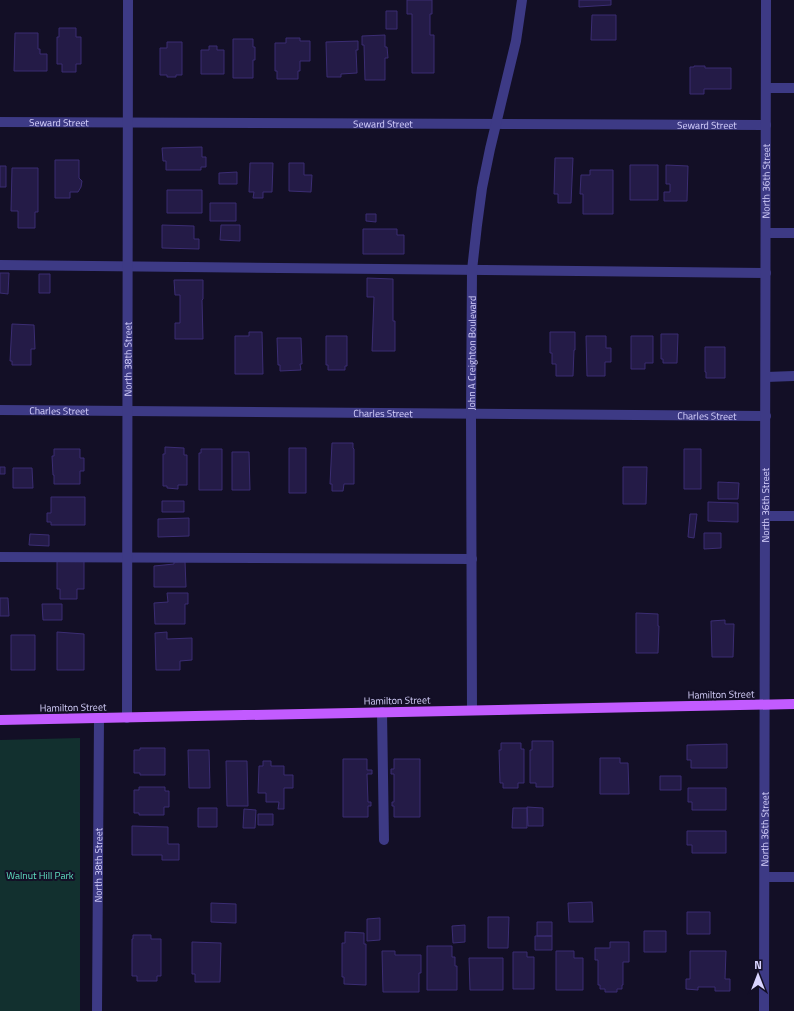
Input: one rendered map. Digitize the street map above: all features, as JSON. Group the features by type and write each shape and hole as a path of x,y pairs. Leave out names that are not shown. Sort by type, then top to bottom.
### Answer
{"main road":[{"name":"Hamilton Street","path":"0,720 794,704"}],"street":[{"name":"North 38th Street","path":"127,718 126,411 128,0"},
{"name":"John A Creighton Boulevard","path":"472,710 472,270 482,188 516,41 522,0"},
{"name":"North 36th Street","path":"764,1011 766,0"},
{"path":"766,88 794,88"},
{"name":"Seward Street","path":"0,122 766,125"},
{"path":"766,233 794,233"},
{"path":"0,265 127,265 766,273"},
{"path":"766,377 794,376"},
{"name":"Charles Street","path":"0,410 766,416"},
{"path":"766,516 794,516"},
{"path":"0,557 472,559"},
{"path":"382,712 384,840"},
{"name":"North 38th Street","path":"97,1011 99,718"},
{"path":"765,877 794,877"}],"green space":[{"name":"Walnut Hill Park","path":"80,738 80,1011 0,1011 0,740"}],"building":[{"path":"407,0 432,0 430,35 434,35 434,73 412,73 412,14 407,14"},
{"path":"579,0 611,0 611,5 579,7"},
{"path":"386,11 397,11 397,29 386,29"},
{"path":"592,15 616,15 616,40 591,40"},
{"path":"59,28 76,28 76,37 81,37 81,64 76,64 76,72 62,72 62,64 57,64 57,37 59,37"},
{"path":"15,33 38,33 38,49 40,49 40,54 47,54 47,71 14,71"},
{"path":"385,35 385,47 387,47 388,58 385,58 385,80 365,80 364,45 362,45 362,36"},
{"path":"286,38 300,38 300,41 310,41 310,61 300,61 298,79 277,79 277,71 275,71 275,43 286,43"},
{"path":"233,39 253,39 253,47 255,47 255,60 253,60 253,78 233,78"},
{"path":"358,41 358,50 356,50 357,73 341,74 341,77 327,77 326,42"},
{"path":"167,42 182,42 182,75 167,77 167,75 160,75 160,48 167,48"},
{"path":"209,46 217,46 217,50 224,50 224,74 201,74 201,50 209,50"},
{"path":"705,66 705,68 731,68 731,89 704,89 704,94 690,94 690,67"},
{"path":"202,147 202,157 206,157 206,167 201,167 201,170 166,170 166,161 163,161 162,148"},
{"path":"555,158 573,158 571,203 558,203 558,194 554,194"},
{"path":"55,160 79,160 79,178 82,181 81,187 78,192 70,192 70,198 55,198"},
{"path":"250,163 273,163 272,192 263,192 263,198 253,198 254,192 249,192"},
{"path":"289,163 304,163 304,175 312,175 311,192 289,191"},
{"path":"630,165 658,165 658,200 630,200"},
{"path":"666,165 688,166 687,201 664,201 664,192 670,192 670,184 666,184"},
{"path":"0,166 6,166 6,187 0,187"},
{"path":"12,168 38,168 38,212 35,212 35,228 18,228 18,211 11,211"},
{"path":"590,170 613,170 613,214 583,214 583,194 580,194 581,175 590,175"},
{"path":"237,172 237,184 219,184 219,173"},
{"path":"167,190 202,190 202,213 167,213"},
{"path":"210,203 236,203 236,221 210,221"},
{"path":"366,214 376,214 376,222 366,221"},
{"path":"162,225 194,226 194,239 199,239 199,249 162,248"},
{"path":"221,225 240,225 240,241 220,240"},
{"path":"363,229 397,229 397,235 404,235 404,254 363,254"},
{"path":"0,273 9,273 8,294 0,293"},
{"path":"39,274 50,274 50,293 39,293"},
{"path":"367,278 393,279 395,351 372,351 374,297 367,297"},
{"path":"174,280 203,280 203,339 175,339 175,323 180,323 180,295 175,295"},
{"path":"12,324 34,325 35,349 31,349 31,365 12,365 12,361 10,361"},
{"path":"249,332 262,332 263,374 235,374 235,336 249,336"},
{"path":"550,332 575,332 573,376 556,376 556,364 552,364 552,353 550,353"},
{"path":"661,334 678,334 677,363 663,363 663,359 661,359"},
{"path":"326,336 347,336 347,366 345,366 345,370 328,370 328,365 326,365"},
{"path":"586,336 606,336 606,348 611,348 611,362 605,362 605,376 587,376"},
{"path":"631,336 653,336 653,363 645,363 645,369 631,369"},
{"path":"277,338 301,338 301,370 280,371 280,365 278,365"},
{"path":"705,347 725,347 725,378 706,378"},
{"path":"332,443 353,443 354,484 344,484 343,491 332,491 332,484 330,484"},
{"path":"165,447 184,448 184,455 187,455 187,485 178,485 178,489 163,486 163,454 165,454"},
{"path":"289,448 306,448 306,493 289,493"},
{"path":"54,449 80,449 80,458 84,458 84,471 80,471 80,484 54,484 52,456 54,456"},
{"path":"201,449 222,449 222,490 199,490 199,453 201,453"},
{"path":"684,449 701,449 701,489 684,489"},
{"path":"232,452 249,452 250,490 232,490"},
{"path":"0,467 5,467 5,474 0,474"},
{"path":"623,467 647,467 646,504 623,504"},
{"path":"13,468 32,468 33,488 13,488"},
{"path":"718,482 739,483 738,499 718,499"},
{"path":"51,497 85,497 85,525 51,525 51,522 47,522 47,513 51,513"},
{"path":"162,501 184,501 184,512 162,512"},
{"path":"708,502 738,503 738,522 708,521"},
{"path":"690,514 697,514 694,538 688,537"},
{"path":"189,518 189,536 158,537 158,519"},
{"path":"704,533 721,533 721,548 704,549"},
{"path":"30,534 49,535 49,546 29,545"},
{"path":"57,561 84,561 84,589 77,589 77,599 60,599 60,589 57,589"},
{"path":"185,561 186,587 154,587 154,566 174,564 174,562"},
{"path":"167,593 188,593 188,604 185,604 185,624 155,624 154,603 168,602"},
{"path":"0,598 8,598 9,616 0,616"},
{"path":"42,604 62,604 62,620 43,620"},
{"path":"636,613 658,614 658,653 636,653"},
{"path":"725,620 725,624 734,624 733,657 712,657 711,621"},
{"path":"57,632 84,634 84,670 57,670"},
{"path":"167,632 167,639 192,638 192,660 180,661 180,670 156,670 155,633"},
{"path":"11,635 35,635 35,670 11,670"},
{"path":"532,741 553,741 553,787 536,787 536,783 530,783 530,750 532,750"},
{"path":"501,743 521,743 521,749 524,749 524,783 518,783 518,788 503,788 503,783 500,783 499,750 501,750"},
{"path":"727,744 727,768 691,768 691,760 687,760 687,745"},
{"path":"140,748 165,748 165,775 140,775 140,773 134,773 134,750 140,750"},
{"path":"188,750 209,750 210,788 189,788"},
{"path":"600,758 620,758 620,763 628,763 629,794 600,794"},
{"path":"343,759 367,759 367,770 372,770 372,774 367,774 368,802 371,802 371,806 368,806 368,817 343,817"},
{"path":"394,759 420,759 420,817 394,817 394,806 392,806 392,802 394,802 394,774 391,774 391,769 394,769"},
{"path":"226,761 247,761 248,806 227,806"},
{"path":"263,761 271,761 271,766 284,766 284,775 293,775 293,788 284,788 284,809 278,809 279,802 266,802 266,793 258,793 259,766 263,766"},
{"path":"660,776 681,776 681,790 660,790"},
{"path":"139,787 165,787 165,791 169,791 169,807 164,807 164,815 139,815 139,813 134,813 134,790 139,790"},
{"path":"688,788 726,788 726,810 692,810 692,802 688,802"},
{"path":"527,807 543,808 543,826 528,826"},
{"path":"198,808 217,808 217,827 198,827"},
{"path":"513,808 527,808 527,828 512,828"},
{"path":"244,809 256,810 255,828 243,828"},
{"path":"258,814 273,814 273,825 258,825"},
{"path":"132,826 168,827 168,844 179,844 179,860 162,860 162,855 132,855"},
{"path":"687,831 726,831 726,853 692,853 692,845 687,845"},
{"path":"592,902 593,922 569,922 568,903"},
{"path":"211,903 236,904 236,923 211,922"},
{"path":"687,912 710,912 710,934 687,934"},
{"path":"488,917 509,917 508,948 488,948"},
{"path":"380,918 380,940 367,941 367,919"},
{"path":"537,922 552,922 552,936 537,936"},
{"path":"465,925 465,942 453,943 452,926"},
{"path":"644,931 666,931 666,952 644,952"},
{"path":"345,932 364,933 364,944 366,944 366,985 344,984 344,977 342,977 342,943 345,943"},
{"path":"133,935 151,935 151,939 161,939 161,976 157,976 157,981 137,981 137,976 132,976"},
{"path":"535,936 552,936 552,950 535,950"},
{"path":"192,942 221,943 220,982 195,982 195,974 192,974"},
{"path":"610,942 629,942 629,962 623,962 623,985 622,989 617,989 617,992 605,992 605,989 600,989 600,985 598,985 598,960 595,960 595,948 610,948"},
{"path":"427,946 452,946 452,957 455,957 455,966 457,966 457,990 427,990"},
{"path":"382,951 395,951 395,955 421,955 419,992 383,992"},
{"path":"556,951 574,951 574,958 583,958 583,990 556,990"},
{"path":"690,951 726,951 725,979 730,979 730,991 715,991 715,987 698,987 698,990 686,989 686,979 690,979"},
{"path":"513,952 527,952 527,957 534,957 534,989 513,989"},
{"path":"469,958 503,958 503,990 470,990"}]}
